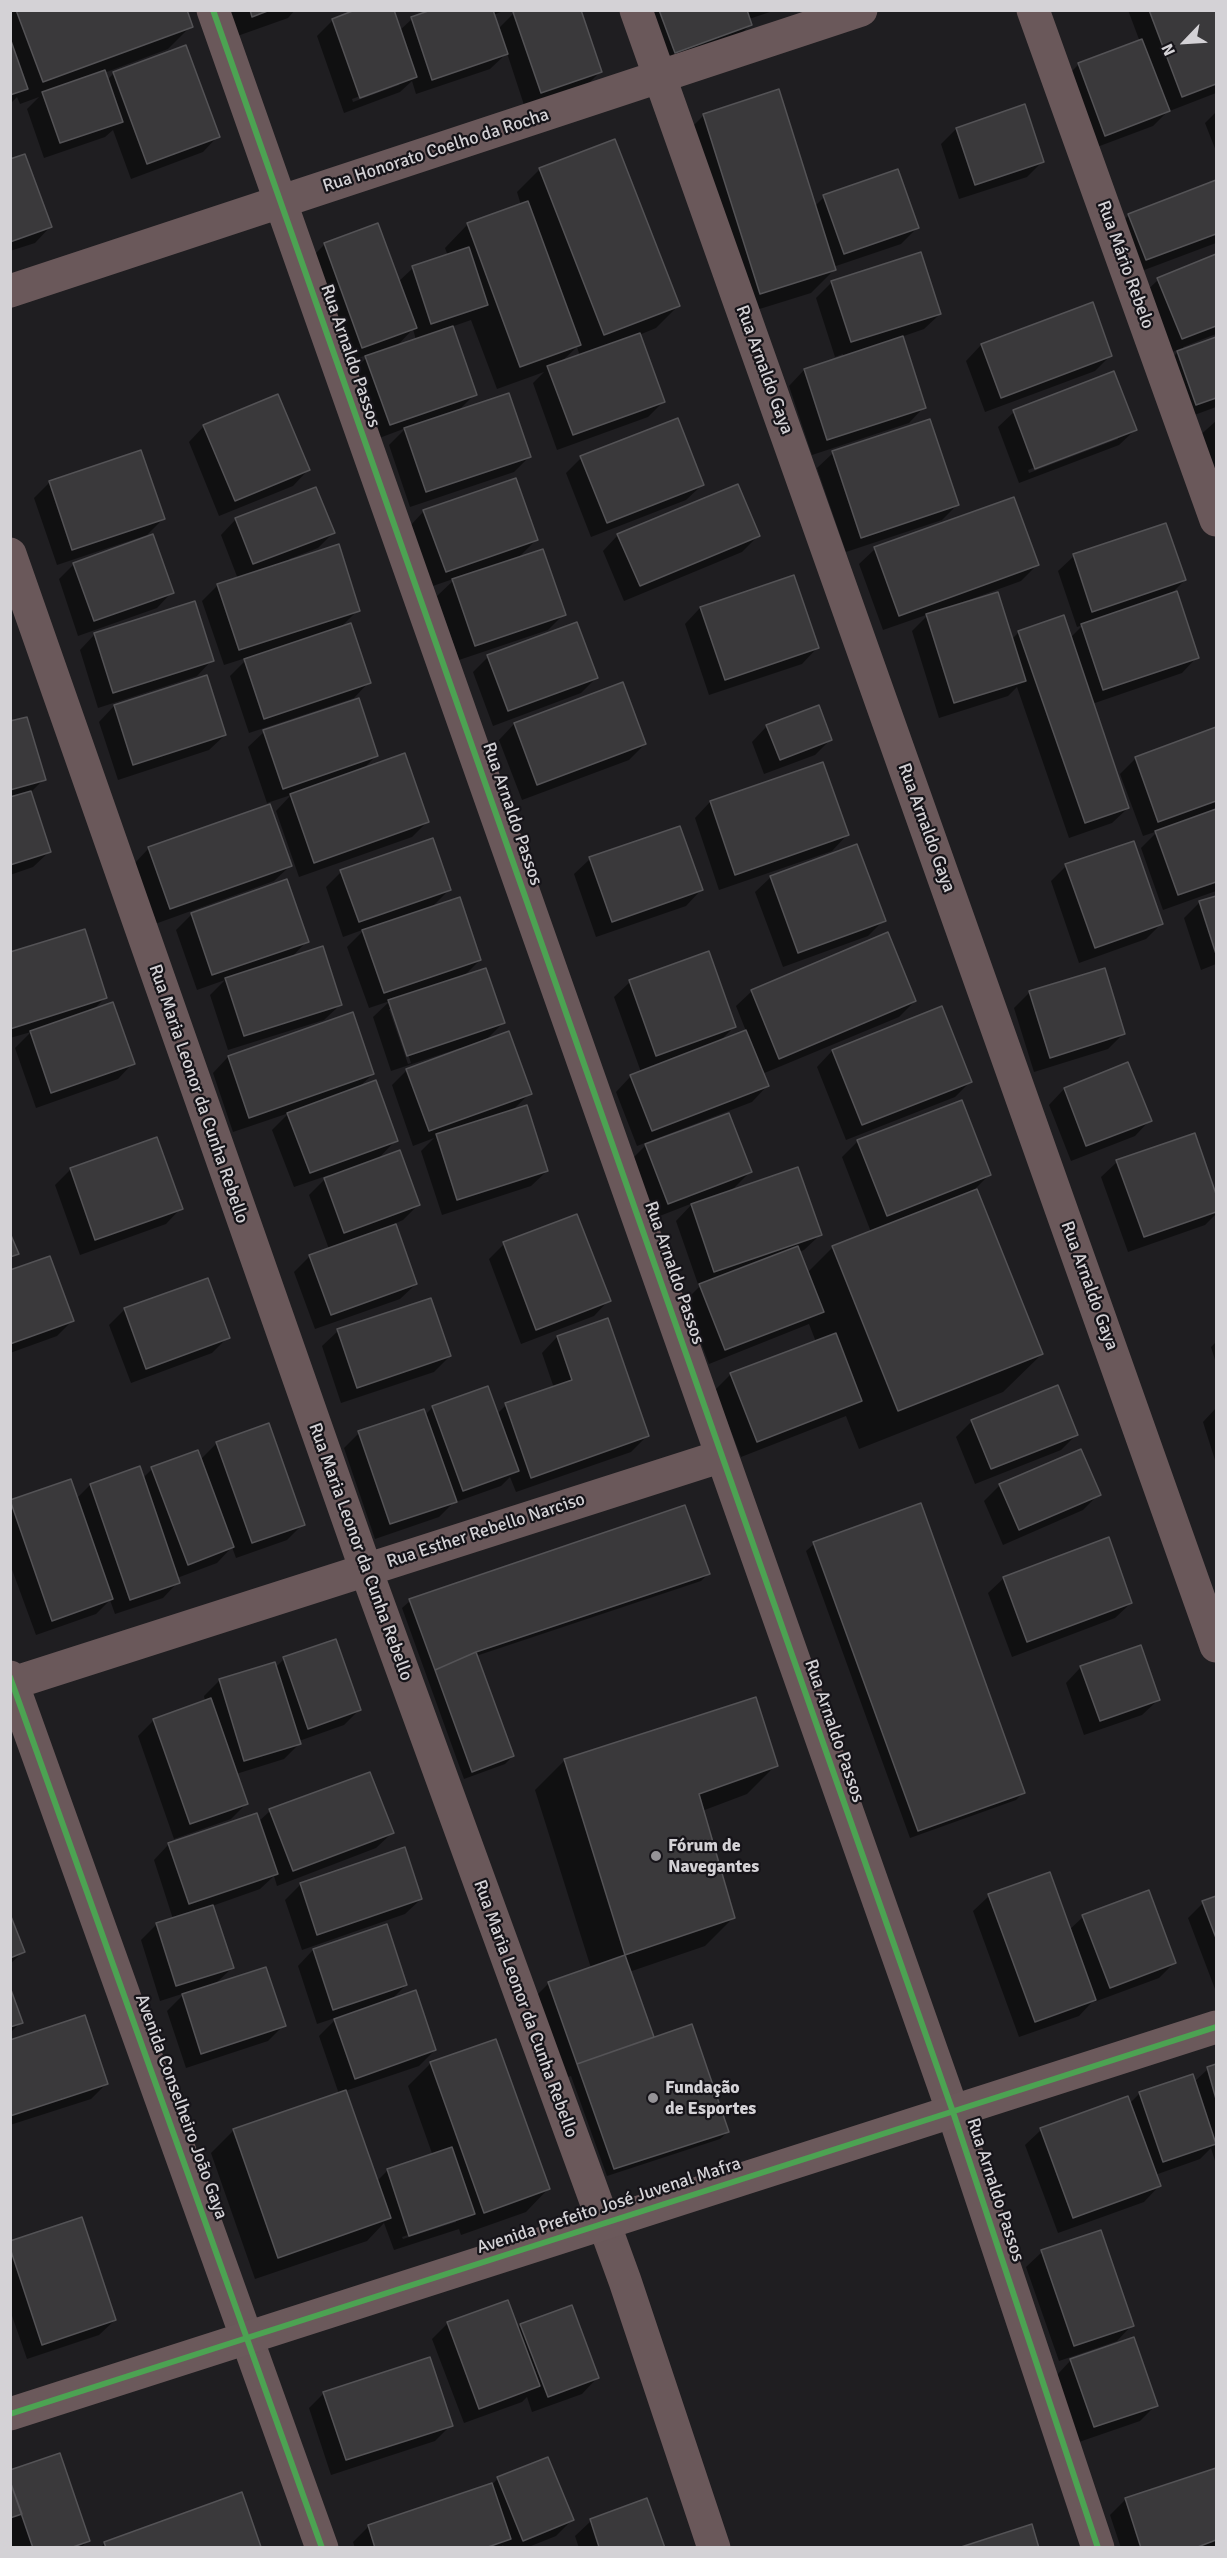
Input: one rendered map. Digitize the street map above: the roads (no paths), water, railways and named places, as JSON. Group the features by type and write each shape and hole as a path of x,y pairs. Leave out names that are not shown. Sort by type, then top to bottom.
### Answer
{"main road":[{"name":"Avenida Prefeito José Juvenal Mafra","path":"10,2414 1216,2027"}],"street":[{"name":"Rua Arnaldo Passos","path":"213,10 953,2112 1098,2547"},
{"name":"Rua Arnaldo Gaya","path":"636,10 1216,1646"},
{"name":"Rua Honorato Coelho da Rocha","path":"10,291 861,10"},
{"name":"Rua Mário Rebelo","path":"1033,10 1216,520"},
{"name":"Rua Maria Leonor da Cunha Rebello","path":"10,554 218,1154 366,1570 625,2282 714,2547"},
{"name":"Rua Esther Rebello Narciso","path":"11,1681 722,1456"},
{"name":"Avenida Conselheiro João Gaya","path":"11,1681 322,2547"}],"place":[{"name":"Fórum de Navegantes","path":"656,1856"},
{"name":"Fundação de Esportes","path":"653,2098"}]}
